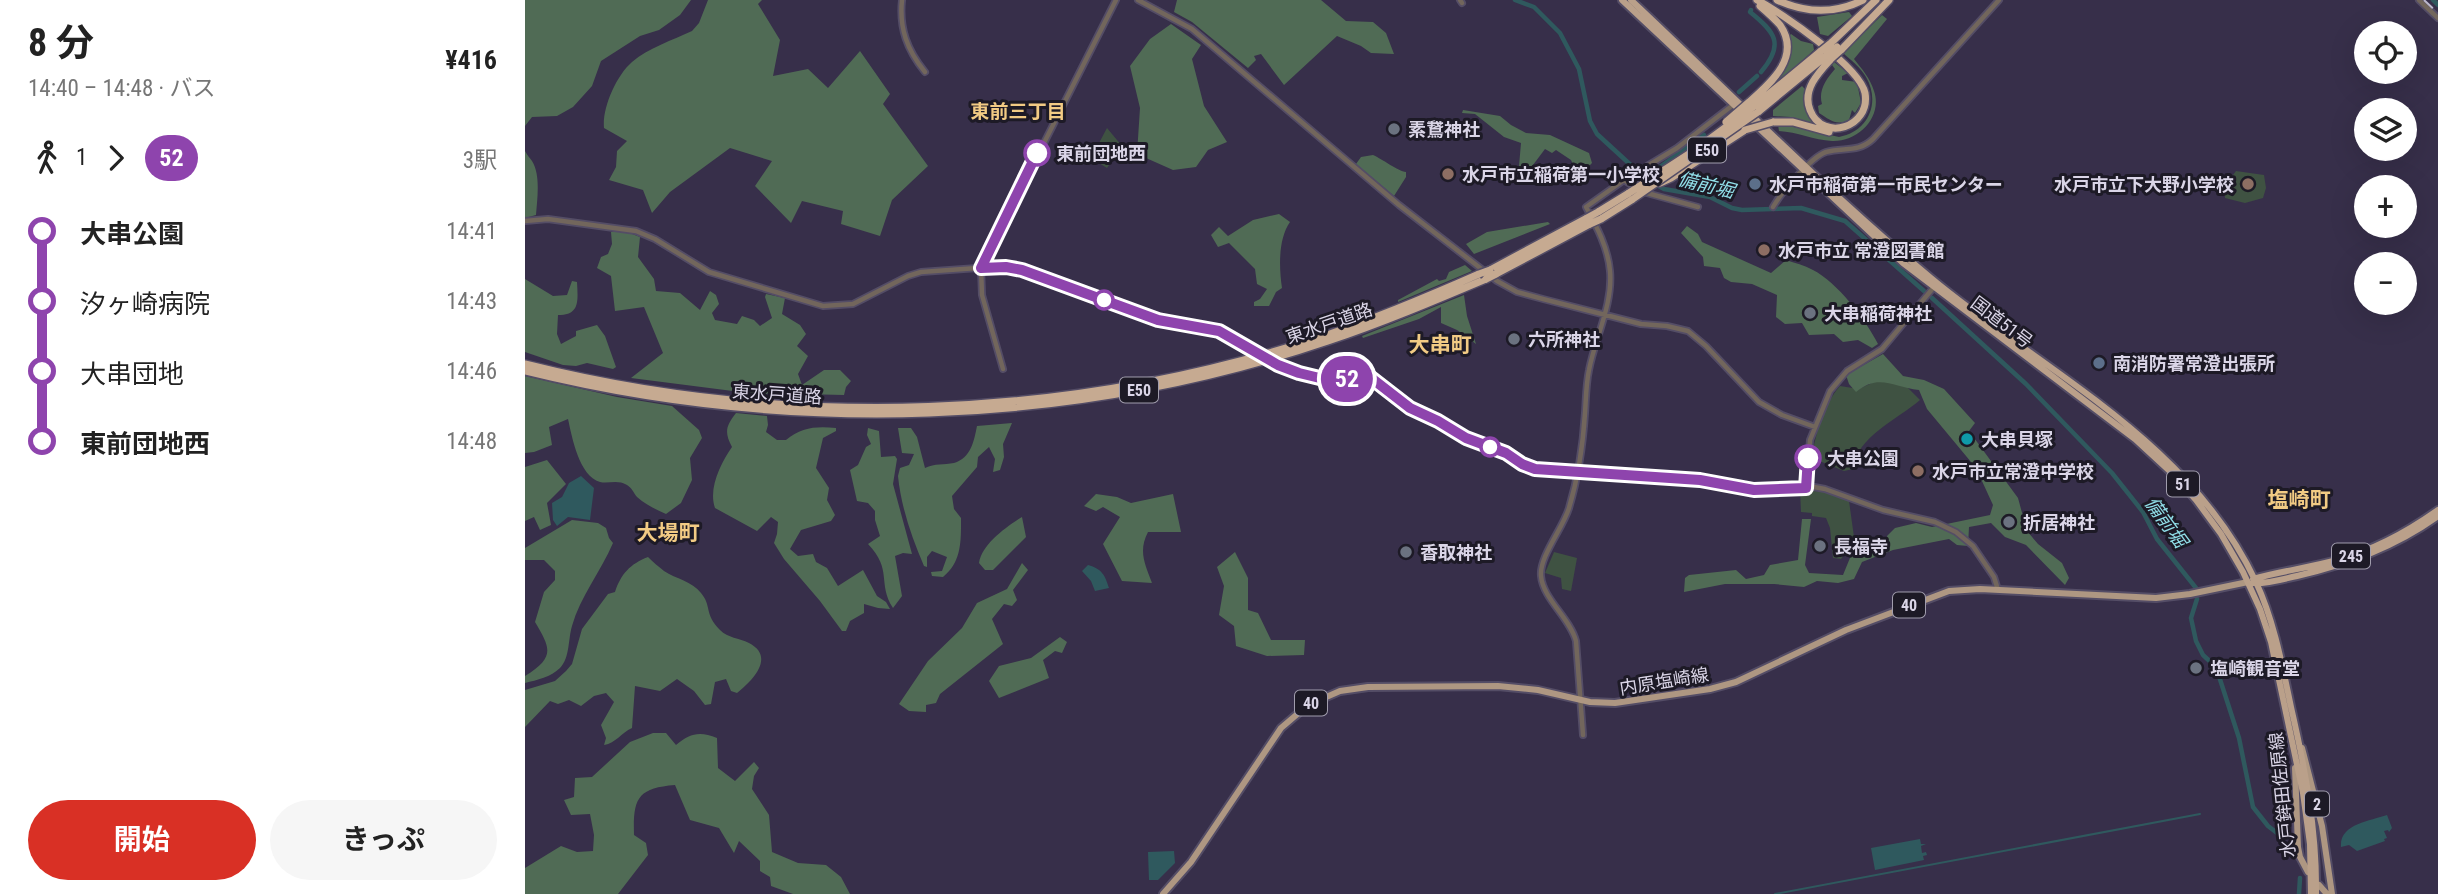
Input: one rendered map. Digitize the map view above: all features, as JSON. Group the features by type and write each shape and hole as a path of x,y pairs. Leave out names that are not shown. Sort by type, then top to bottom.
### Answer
{"highway":[{"name":"国道51号","path":"1622,0 1736,103"},
{"name":"国道51号","path":"1631,0 1931,290 2117,425 2162,463 2190,492 2253,582 2291,715"},
{"path":"1757,0 1838,58 1859,80 1865,96 1861,114 1852,124 1839,129 1820,123 1811,112 1808,102 1812,82 1826,55 1836,46 1888,0"},
{"path":"1753,108 1780,72 1787,50 1785,35 1780,26 1757,0"},
{"path":"1653,186 1671,178 1741,132 1773,122 1793,122 1827,132 1844,132 1865,116 1870,101 1864,81 1853,67 1765,0"},
{"path":"1777,0 1798,8 1817,11 1842,8 1863,0"},
{"name":"東水戸道路","path":"525,371 685,402 775,407 932,407 1014,401 1116,387 1201,370 1290,346 1404,307 1493,272 1600,215 1631,196 1826,55 1876,0"},
{"name":"東水戸道路","path":"1631,196 1653,186 1753,108"},
{"name":"東水戸道路","path":"525,364 585,381"},
{"name":"245","path":"2253,582 2358,554 2395,537 2438,510"},
{"name":"245","path":"2253,582 2320,571 2360,558 2397,542 2438,516"},
{"name":"51","path":"2291,715 2311,811 2314,894"}],"main road":[{"name":"内原塩崎線","path":"1163,894 1191,862 1281,728 1301,710 1323,697 1359,688 1498,686 1615,703 1733,684 1846,630 1936,594 1967,589 2156,598 2182,596 2253,582"},
{"name":"水戸鉾田佐原線","path":"2291,715 2298,847 2308,872"},
{"name":"水戸鉾田佐原線","path":"2291,715 2322,826 2329,894"},
{"name":"水戸鉾田佐原線","path":"2319,885 2329,894"}],"street":[{"path":"902,0 901,18 905,38 925,72"},
{"path":"1003,369 982,295 981,268 1116,0"},
{"path":"1138,0 1192,29 1395,202 1497,281 1517,292 1604,315 1688,331 1706,346 1759,402 1782,415 1815,427"},
{"path":"1773,207 1820,154 1852,150 1868,143 1999,0"},
{"path":"2419,0 2438,18"},
{"path":"1583,735 1578,653 1574,634 1547,593 1541,576 1545,559 1568,512 1577,472 1589,370 1610,286 1609,263 1604,244 1586,207 1677,148 1736,103"},
{"path":"1625,180 1643,192 1698,207"},
{"path":"525,221 541,218 636,231 655,239 709,272 828,306 853,304 915,274 1006,267 1022,270 1158,320 1215,329 1251,350"},
{"path":"1806,488 1809,445 1837,381 1847,371 1882,349 1931,290"},
{"path":"1278,365 1332,381 1370,377 1410,408 1466,438 1506,453 1528,467 1700,480 1754,490 1825,489 1883,510 1935,522 1956,532 1973,546 1994,577 1998,590"}],"shaded area":[{"path":"525,0 691,0 680,15 659,30 640,36 601,61 592,86 573,107 557,116 532,117 525,126"},
{"path":"708,0 762,0 758,4 780,40 773,76 808,69 828,88 860,51 890,94 883,104 928,166 892,200 880,236 841,224 843,211 802,201 791,223 755,186 772,161 730,148 670,192 652,213 643,190 609,180 616,167 617,151 627,141 604,128 605,111 616,84 626,68 638,57 692,31 699,23"},
{"path":"1177,0 1321,0 1346,21 1373,22 1386,33 1394,54 1371,53 1337,36 1284,85 1261,54 1254,56 1256,60 1248,68 1192,22 1174,12"},
{"path":"1849,12 1852,16 1828,36 1820,34 1817,17"},
{"path":"1882,15 1887,19 1854,59 1870,82 1876,101 1872,119 1866,126 1851,137 1832,141 1779,131 1778,125 1785,125 1839,137 1858,129 1864,123 1872,106 1870,87 1861,70 1843,53"},
{"path":"1171,24 1201,45 1192,59 1204,106 1227,142 1208,150 1196,167 1173,170 1137,154 1140,108 1130,66 1150,39"},
{"path":"1791,34 1801,41 1813,44 1814,50 1776,84 1790,56"},
{"path":"1834,62 1848,73 1842,76 1842,80 1857,82 1861,103 1855,113 1852,110 1849,120 1840,122 1819,113 1818,106 1822,104 1824,85 1835,69 1832,65"},
{"path":"1802,86 1805,89 1804,105 1812,121 1810,123 1791,117 1773,116 1773,110"},
{"path":"1463,110 1500,116 1526,133 1550,135 1589,153 1592,163 1586,169 1575,169 1571,160 1556,150 1552,153 1545,149 1530,169 1519,166 1521,143 1504,137 1475,114 1462,113"},
{"path":"1107,128 1122,146 1107,168 1091,158"},
{"path":"525,151 535,167 538,188 536,215 525,218"},
{"path":"1373,155 1406,172 1406,177 1394,196 1356,164 1361,157"},
{"path":"2236,171 2264,175 2266,188 2263,198 2245,203 2225,198 2224,187"},
{"path":"1279,214 1290,222 1281,245 1282,288 1276,292 1269,306 1254,306 1254,302 1260,299 1267,289 1257,284 1255,269 1229,243 1218,247 1211,235 1219,227 1228,236 1253,220"},
{"path":"1548,222 1550,224 1474,254 1466,244 1487,232"},
{"path":"1687,226 1698,234 1702,242 1771,273 1786,260 1822,276 1850,302 1878,344 1872,348 1858,340 1843,342 1834,334 1809,335 1802,323 1785,324 1776,317 1777,295 1752,284 1731,282 1724,278 1720,268 1704,266 1703,257 1681,233"},
{"path":"611,232 627,232 640,237 638,257 654,279 656,291 680,293 700,310 710,291 716,295 719,304 712,313 715,320 737,324 742,316 754,320 760,326 772,318 766,294 785,298 782,314 800,325 806,334 797,346 808,356 798,374 802,385 824,370 840,370 851,381 844,395 802,394 778,389 764,395 631,378 663,353 644,307 615,311 611,276 597,268 601,257 608,254 612,244"},
{"path":"1465,265 1472,271 1398,302 1437,279 1446,279 1449,272"},
{"path":"525,279 553,296 567,295 572,281 577,282 574,310 558,315 557,334 561,344 576,336 576,331 597,325 605,336 616,367 613,369 587,363 563,365 525,352"},
{"path":"1464,295 1476,344 1457,330 1441,323 1441,307 1419,319 1363,338 1362,336"},
{"path":"1883,354 1903,376 1924,380 1944,389 1975,423 1969,431 2018,498 2027,531 2038,544 2062,563 2069,578 2065,585 2026,545 2005,537 1991,523 1969,527 1968,546 1957,545 1949,539 1893,550 1862,562 1854,579 1838,583 1817,581 1804,587 1725,584 1684,592 1685,578 1689,575 1736,570 1746,579 1764,575 1770,565 1798,560 1802,519 1811,519 1805,565 1809,573 1843,575 1852,553 1873,552 1889,545 1887,536 1895,528 1916,523 1932,527 1990,515 1993,505 1976,468 1927,409 1919,390 1879,382 1864,386 1856,392 1849,384 1846,375"},
{"path":"1893,373 1920,400 1870,438 1856,457 1853,469 1844,471 1812,458 1821,420 1840,386 1859,389"},
{"path":"525,376 617,397 672,406 699,430 702,438 690,458 692,480 681,503 666,514 640,500 627,485 620,482 600,482 593,478 578,455 568,419 549,427 552,445 525,453"},
{"path":"736,413 767,416 766,432 777,440 786,440 809,428 836,428 836,431 823,438 816,468 829,488 827,500 835,515 831,521 801,530 790,549 798,556 813,554 816,562 827,568 838,586 863,570 877,596 886,602 890,609 864,604 864,613 850,621 846,631 842,631 774,543 778,522 771,517 757,531 715,508 714,484 732,447 727,429"},
{"path":"1012,423 1003,444 1004,457 1000,470 993,472 995,459 989,447 978,457 977,467 952,496 954,509 961,518 957,558 943,577 932,576 931,572 942,571 947,557 932,551 927,557 927,567 924,566 915,544 904,511 898,476 900,468 909,465 914,454 902,453 898,428 911,428 917,437 925,468 960,461 973,443 977,426"},
{"path":"868,428 879,431 881,457 895,456 897,459 893,484 912,554 895,556 902,596 893,608 888,599 880,561 868,544 880,536 875,511 868,503 857,501 850,470 858,465 866,447 871,444 867,435"},
{"path":"547,460 566,484 547,503 551,525 540,530 534,517 525,521 525,467"},
{"path":"581,476 594,488 590,520 568,517 557,526 553,520 552,503 562,497 569,483"},
{"path":"1800,490 1825,492 1849,501 1854,537 1868,537 1885,544 1870,550 1847,551 1841,559 1833,558 1830,528 1826,518 1801,512"},
{"path":"1096,494 1117,497 1131,503 1173,494 1181,532 1148,532 1143,545 1152,583 1122,581 1103,544 1120,517 1103,507 1096,511 1084,506"},
{"path":"1022,517 1026,537 993,570 985,570 979,563 985,549 1002,531"},
{"path":"572,520 598,523 606,528 613,543 576,615 563,664 548,676 525,683 525,676 546,658 547,646 535,622 544,592 555,580 555,571 544,560 525,560 525,548"},
{"path":"1235,552 1248,578 1248,610 1258,613 1271,640 1305,640 1304,655 1267,656 1236,646 1234,626 1219,615 1224,586 1217,567"},
{"path":"1554,552 1577,558 1571,591 1562,589 1561,578 1545,573"},
{"path":"648,557 664,571 697,589 704,598 712,619 723,633 757,649 761,662 755,676 737,693 731,691 726,679 715,682 711,704 705,705 694,691 677,679 660,691 635,686 632,728 604,745 606,738 601,725 614,702 606,693 594,696 581,706 569,700 558,704 550,701 525,727 525,690 555,681 566,671 572,664 582,629 608,594 615,592 627,570"},
{"path":"1022,563 1028,570 1013,590 1017,600 1012,606 1004,604 992,619 1003,644 940,694 936,703 926,705 926,712 909,711 899,704 928,661 962,628 977,603 1007,589"},
{"path":"1088,565 1102,573 1109,588 1095,591 1082,571"},
{"path":"1060,637 1067,642 1062,653 1055,651 1043,660 1049,678 999,698 989,681 999,666 1031,658"},
{"path":"653,733 666,733 676,745 695,734 717,738 718,768 735,781 754,762 759,768 754,776 752,789 769,815 772,852 798,863 826,865 841,877 850,894 793,894 771,886 770,877 760,871 760,861 739,841 734,853 719,828 690,820 675,785 652,789 640,798 635,812 634,835 646,843 648,855 618,894 525,894 525,868 561,846 577,852 593,851 594,835 590,814 571,815 564,800 574,797 575,778 592,777 630,742"},
{"path":"2387,815 2392,828 2389,832 2384,831 2387,838 2385,841 2357,851 2349,845 2341,847 2342,839 2350,828"},
{"path":"1920,839 1921,844 1926,844 1921,846 1922,853 1926,852 1927,855 1923,856 1924,860 1875,870 1871,848"},
{"path":"1174,851 1175,863 1158,880 1149,880 1148,852"}],"waterway":[{"name":"備前堀","path":"1515,0 1534,7 1560,33 1579,69 1590,121 1597,134 1646,179 1664,189 1710,197 1732,208 1801,208 1845,221 1924,291"},
{"path":"2433,0 2438,5"},
{"path":"1751,10 1774,39 1773,54 1761,72"},
{"path":"1739,92 1757,76"},
{"path":"1653,172 1704,135"},
{"name":"備前堀","path":"1932,298 2026,384 2112,473 2143,512 2157,539 2196,588"},
{"name":"備前堀","path":"2197,599 2191,618 2196,641 2203,655 2216,667 2239,738 2253,807 2277,833"},
{"path":"1775,894 2200,814"},
{"name":"備前堀","path":"2299,894 2300,878"}],"railway":[{"path":"2424,0 2438,13"}],"bus line":[{"name":"52","path":"1037,153 981,268 1006,267 1022,270 1158,320 1181,326 1215,329 1278,365 1299,373 1332,381 1370,377 1410,408 1466,438 1506,453 1535,469 1700,480 1769,491 1806,488 1808,458"}],"place":[{"name":"素鵞神社","path":"1394,129"},
{"name":"東前団地西","path":"1037,153"},
{"name":"水戸市立稲荷第一小学校","path":"1448,174"},
{"name":"水戸市稲荷第一市民センター","path":"1755,184"},
{"name":"水戸市立下大野小学校","path":"2248,184"},
{"name":"水戸市立 常澄図書館","path":"1764,250"},
{"name":"大串稲荷神社","path":"1810,313"},
{"name":"六所神社","path":"1514,339"},
{"name":"南消防署常澄出張所","path":"2099,363"},
{"name":"大串貝塚","path":"1967,439"},
{"name":"大串公園","path":"1808,458"},
{"name":"水戸市立常澄中学校","path":"1918,471"},
{"name":"折居神社","path":"2009,522"},
{"name":"長福寺","path":"1820,546"},
{"name":"香取神社","path":"1406,552"},
{"name":"塩崎観音堂","path":"2196,668"}],"district":[{"name":"東前三丁目","path":"1018,111"},
{"name":"大串町","path":"1440,345"},
{"name":"塩崎町","path":"2299,500"},
{"name":"大場町","path":"668,533"}]}
